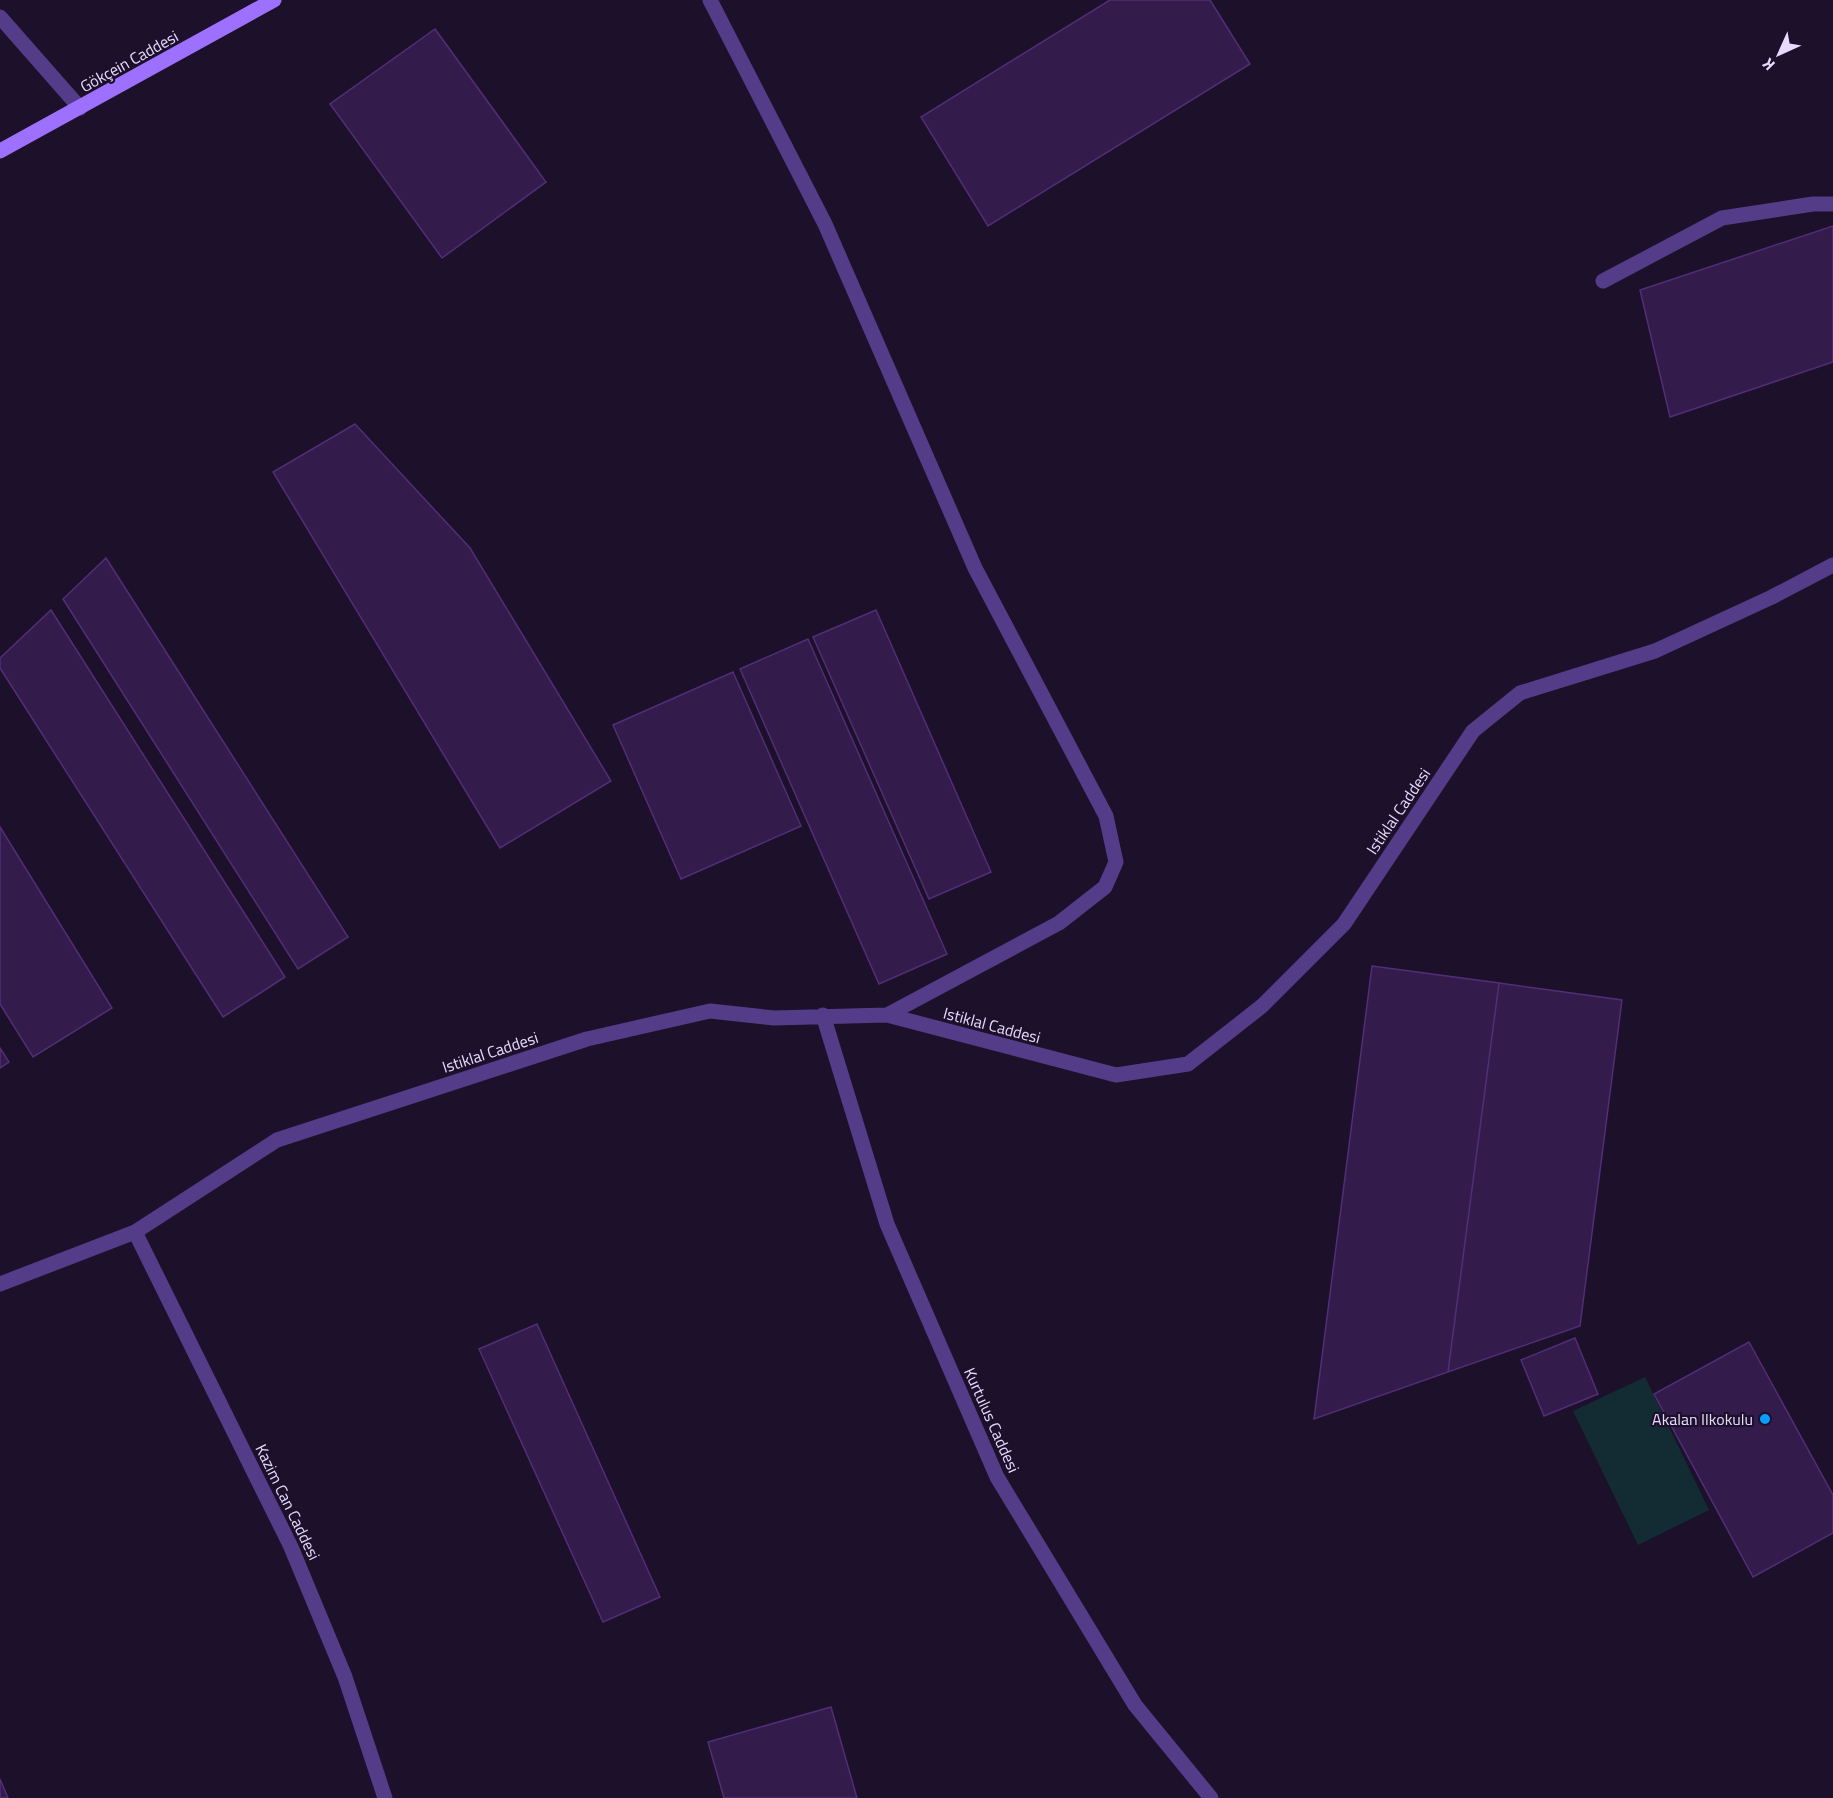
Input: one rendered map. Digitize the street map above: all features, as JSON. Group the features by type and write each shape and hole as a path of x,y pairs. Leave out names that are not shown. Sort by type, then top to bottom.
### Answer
{"street":[{"name":"Gökçein Caddesi","path":"0,151 274,0"},
{"path":"710,0 825,224 975,568 1106,816 1116,862 1105,887 1059,923 887,1015"},
{"path":"0,17 80,108"},
{"path":"1603,281 1722,218 1813,204 1833,204"},
{"name":"Istiklal Caddesi","path":"0,1284 135,1232 277,1140 587,1039 710,1011 774,1018 887,1015 1116,1075 1188,1064 1262,1006 1344,924 1473,730 1520,693 1655,651 1772,597 1833,565"},
{"name":"Kurtulus Caddesi","path":"823,1015 887,1224 996,1477 1135,1705 1210,1798"},
{"name":"Kazim Can Caddesi","path":"135,1232 291,1547 345,1677 385,1798"}],"shaded area":[{"path":"1645,1377 1709,1510 1638,1545 1573,1411"}],"building":[{"path":"1110,0 1210,0 1250,64 988,226 921,117"},
{"path":"435,29 546,182 442,258 330,104"},
{"path":"1833,226 1833,362 1670,417 1640,290"},
{"path":"355,424 470,548 611,781 500,848 273,472"},
{"path":"106,558 348,937 298,969 63,599"},
{"path":"51,610 285,977 223,1017 0,668 0,658"},
{"path":"876,610 991,872 929,899 813,637"},
{"path":"808,639 947,954 879,984 740,669"},
{"path":"733,672 801,826 681,879 613,725"},
{"path":"0,827 112,1008 33,1057 0,1004"},
{"path":"1372,966 1499,983 1448,1372 1314,1419"},
{"path":"1499,983 1622,1000 1580,1326 1448,1372"},
{"path":"0,1048 9,1062 0,1068"},
{"path":"537,1324 660,1597 603,1622 479,1349"},
{"path":"1575,1338 1598,1394 1544,1416 1521,1360"},
{"path":"1749,1342 1833,1495 1833,1533 1753,1577 1654,1394"},
{"path":"831,1707 857,1798 724,1798 708,1742"},
{"path":"0,1779 8,1798 0,1798"}],"place":[{"name":"Akalan Ilkokulu","path":"1765,1419"}]}
